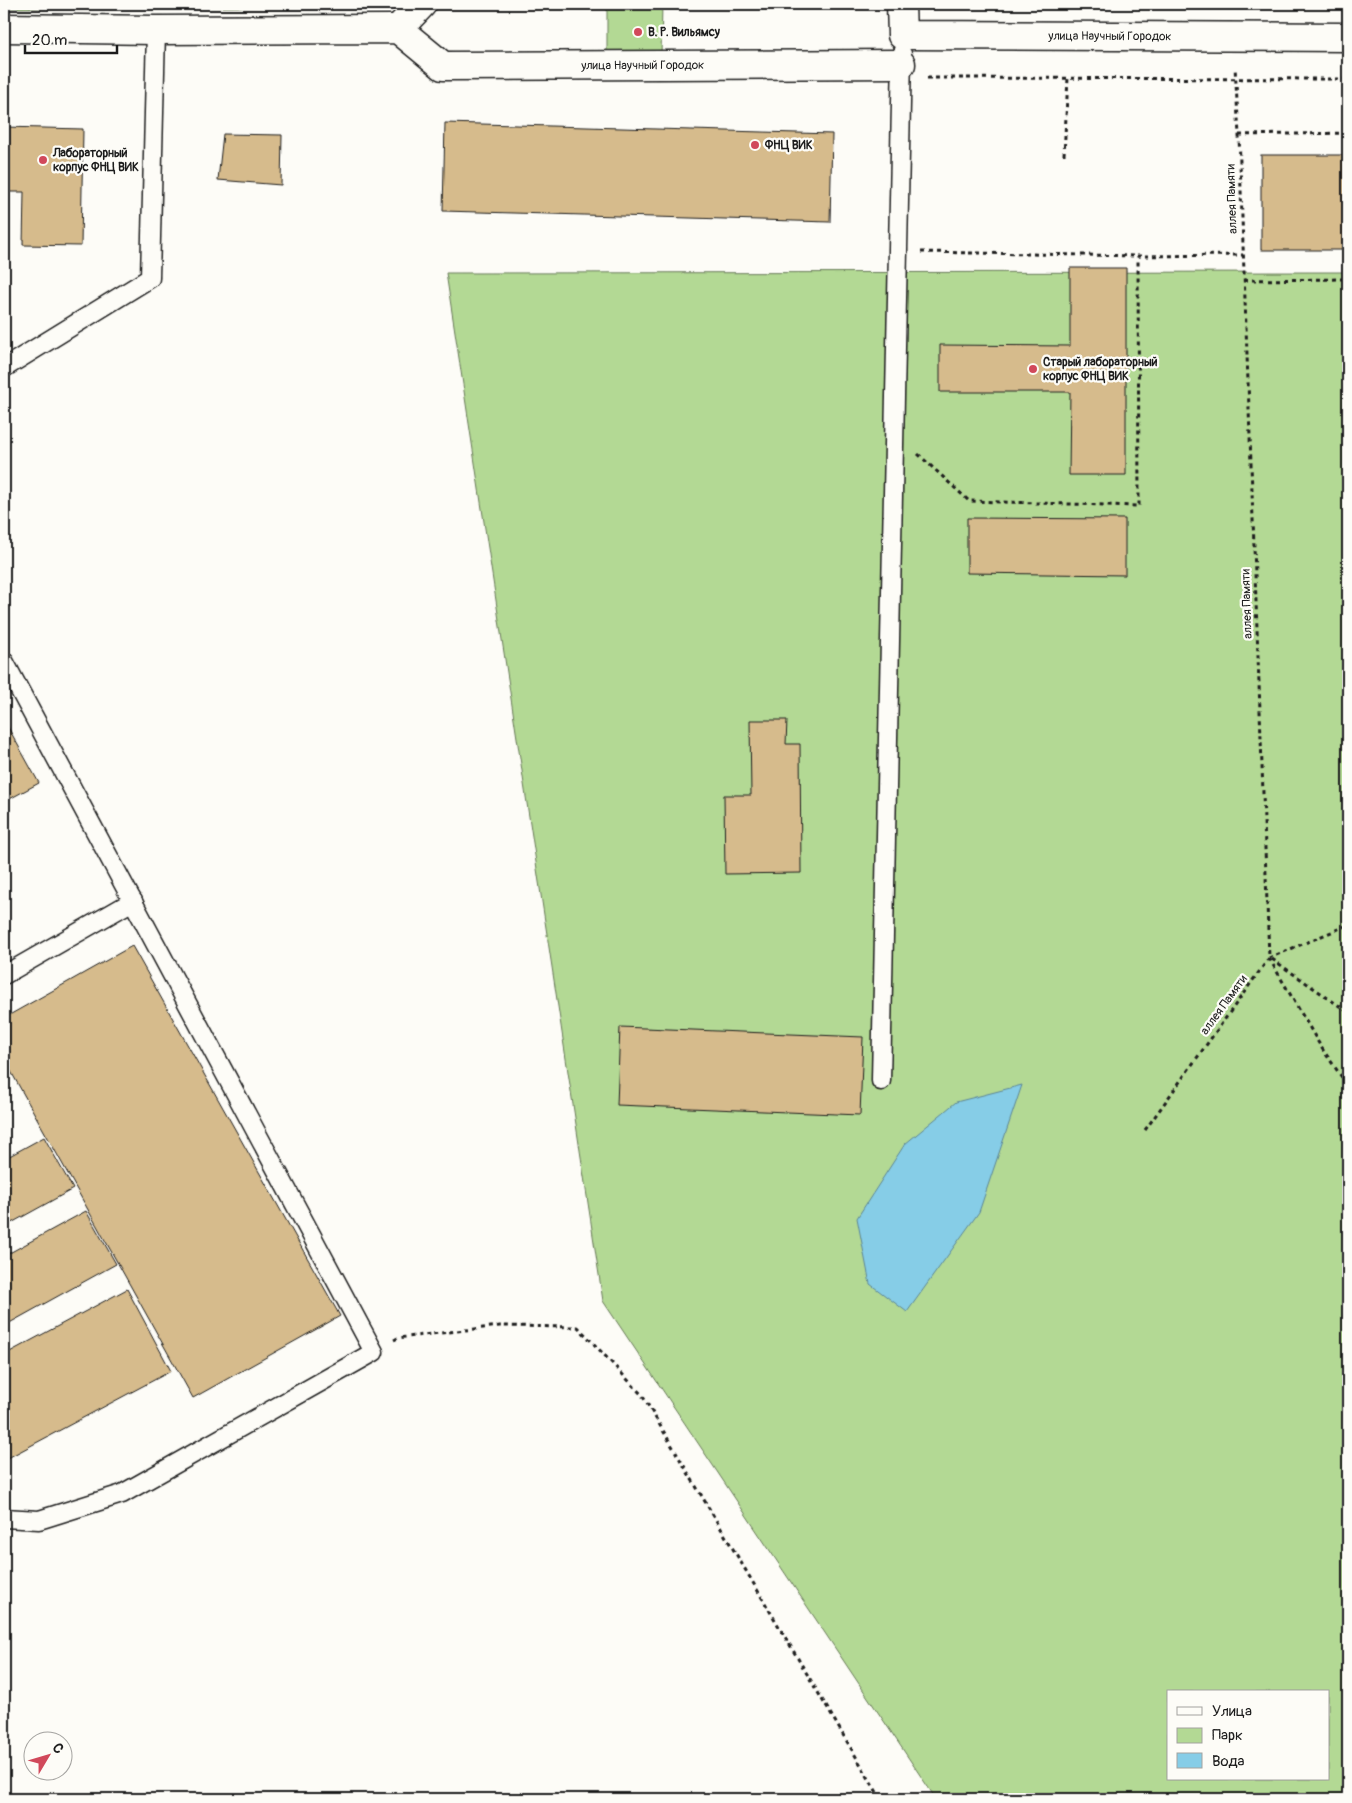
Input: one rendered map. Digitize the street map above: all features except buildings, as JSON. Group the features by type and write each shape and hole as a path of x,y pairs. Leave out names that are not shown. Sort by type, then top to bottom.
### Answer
{"street":[{"path":"4,28 156,30 398,29 422,4"},
{"path":"902,4 902,34"},
{"name":"улица Научный Городок","path":"398,29 443,66 901,71"},
{"name":"улица Научный Городок","path":"902,34 1348,37"}],"lane":[{"path":"4,368 150,278 156,30"},
{"path":"881,1080 902,34"},
{"path":"4,660 374,1352 122,1494 39,1520 4,1518"},
{"path":"4,975 133,901"}],"path":[{"name":"аллея Памяти","path":"1145,1130 1269,958 1239,135 1233,36"},
{"path":"901,71 1068,78 1348,79"},
{"path":"1064,155 1068,78"},
{"path":"1239,135 1348,133"},
{"path":"898,252 1138,256 1243,255"},
{"path":"894,432 969,501 1139,506 1138,256"},
{"path":"1244,280 1348,279"},
{"path":"1269,958 1348,925"},
{"path":"1269,958 1348,1012"},
{"path":"1269,958 1321,1046 1348,1086"},
{"path":"374,1352 398,1338 500,1326 578,1327 642,1395 881,1799"}],"green space":[{"path":"4,4 384,4 384,6 4,8"},
{"path":"607,4 662,4 661,57 607,56"},
{"path":"1348,272 1348,1799 936,1799 603,1301 446,273"}],"water":[{"path":"1022,1085 979,1212 907,1312 870,1284 857,1218 905,1144 956,1102"}],"place":[{"name":"В. Р. Вильямсу","path":"638,32"},
{"name":"ФНЦ ВИК","path":"755,145"},
{"name":"Лабораторный корпус ФНЦ ВИК","path":"43,160"},
{"name":"Старый лабораторный корпус ФНЦ ВИК","path":"1033,369"}]}
